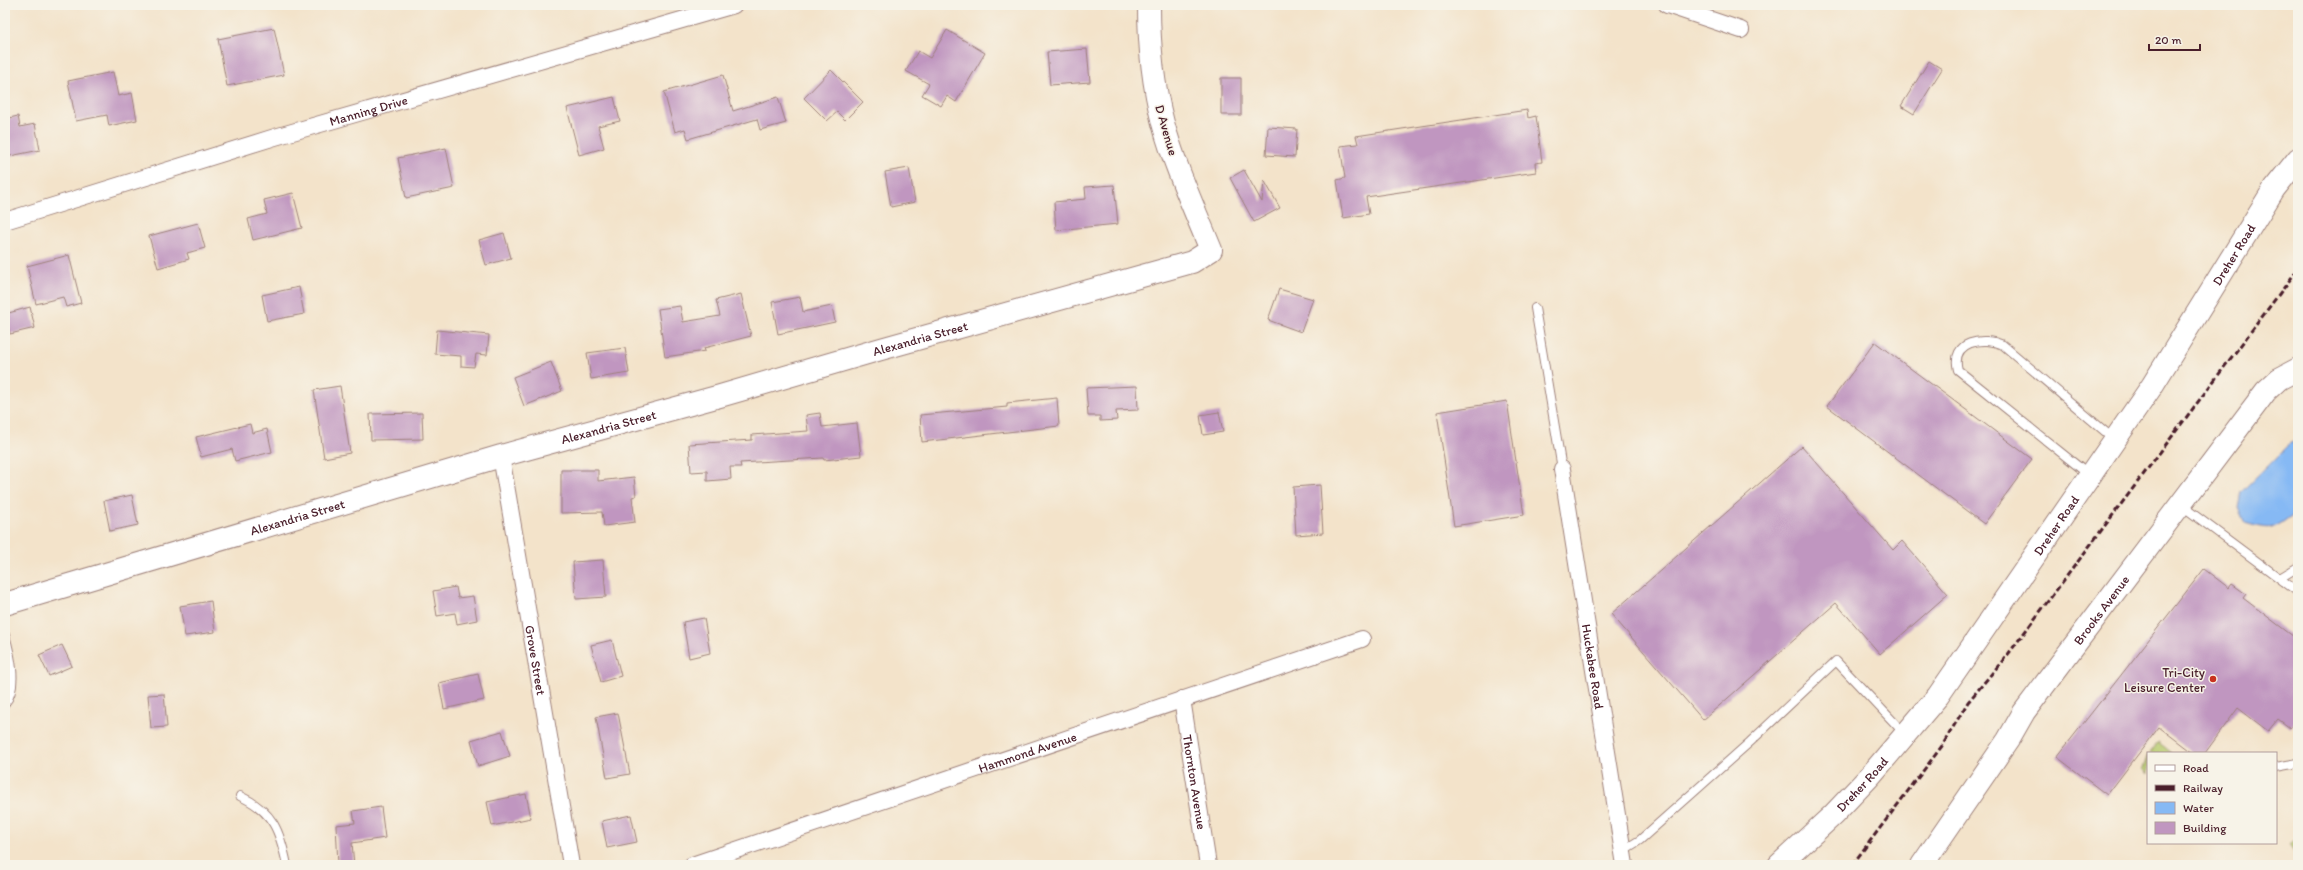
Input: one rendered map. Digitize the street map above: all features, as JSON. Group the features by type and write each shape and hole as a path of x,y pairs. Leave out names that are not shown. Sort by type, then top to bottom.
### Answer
{"street":[{"name":"Manning Drive","path":"5,221 275,137 734,5"},
{"name":"D Avenue","path":"1150,5 1152,61 1163,123 1173,153 1211,250"},
{"path":"1667,5 1741,30"},
{"name":"Dreher Road","path":"1780,865 1833,814 1906,735 1938,696 2152,386 2274,189 2298,159"},
{"name":"Alexandria Street","path":"5,604 502,456 720,396 881,349 1192,262 1211,250"},
{"name":"Brooks Avenue","path":"1922,865 2008,740 2024,712 2180,504 2266,391 2279,379 2298,369"},
{"name":"Grove Street","path":"502,456 571,865"},
{"name":"Huckabee Road","path":"1562,469 1624,858"},
{"name":"Hammond Avenue","path":"692,865 1182,698 1362,639"},
{"name":"Thornton Avenue","path":"1182,698 1208,865"}],"lane":[{"path":"1535,308 1562,469"},
{"path":"2090,476 1958,370 1956,362 1960,351 1965,346 1978,340 1993,341 2003,345 2115,440"},
{"path":"2180,504 2298,592"},
{"path":"2280,578 2298,567"},
{"path":"5,635 10,655 12,681 8,700 5,703"},
{"path":"1624,858 1640,840 1750,742 1836,661 1906,735"},
{"path":"2277,767 2298,763"},
{"path":"240,796 254,802 271,817 278,834 287,865"}],"green space":[{"path":"2158,742 2171,752 2150,752"},
{"path":"2147,757 2147,773 2143,769"},
{"path":"2298,837 2298,857 2289,844"}],"water":[{"path":"2298,440 2298,511 2274,527 2269,528 2245,523 2238,508 2241,493 2290,444"}],"building":[{"path":"274,28 284,75 227,86 218,39"},
{"path":"947,30 985,53 956,102 947,96 941,106 922,95 929,84 906,71 918,51 930,58"},
{"path":"1087,49 1090,82 1050,85 1047,52"},
{"path":"1929,61 1942,69 1914,114 1901,106"},
{"path":"831,70 863,102 845,120 837,112 827,121 804,98"},
{"path":"113,72 118,96 132,93 137,120 109,126 107,115 76,121 68,81"},
{"path":"723,75 733,111 778,97 786,123 760,130 757,119 688,139 685,129 675,132 664,92"},
{"path":"1221,78 1241,78 1241,115 1221,115"},
{"path":"614,97 620,121 598,126 604,148 579,155 567,108"},
{"path":"1527,110 1528,118 1536,116 1542,162 1535,163 1536,172 1366,197 1369,214 1343,218 1337,180 1345,178 1340,146 1358,144 1356,136"},
{"path":"18,116 20,127 35,124 40,150 5,157 5,119"},
{"path":"1268,127 1297,129 1295,157 1266,155"},
{"path":"446,148 454,188 406,198 398,158"},
{"path":"909,168 915,202 891,207 885,172"},
{"path":"1244,170 1262,202 1264,180 1280,208 1254,222 1230,178"},
{"path":"1114,185 1118,224 1056,230 1054,202 1086,199 1085,187"},
{"path":"293,193 302,228 253,240 248,219 267,214 264,200"},
{"path":"198,223 205,248 187,253 189,259 158,268 149,236"},
{"path":"504,233 511,258 486,265 479,240"},
{"path":"69,255 81,303 66,307 63,297 36,304 27,266"},
{"path":"299,287 304,314 267,321 262,295"},
{"path":"1279,289 1313,299 1301,332 1268,320"},
{"path":"741,294 751,336 704,348 705,351 665,357 658,309 680,306 683,322 720,316 716,300"},
{"path":"800,297 803,312 832,306 835,322 778,334 772,302"},
{"path":"30,307 35,328 10,334 5,314"},
{"path":"437,330 489,335 487,355 476,354 474,367 461,366 461,356 435,354"},
{"path":"1875,342 2032,459 1984,524 1827,406"},
{"path":"625,348 629,373 591,379 587,353"},
{"path":"551,362 562,391 524,406 513,377"},
{"path":"340,386 350,453 324,458 314,390"},
{"path":"1137,386 1138,410 1116,411 1117,420 1100,421 1100,416 1088,416 1086,388"},
{"path":"1057,398 1059,426 922,442 920,415 1007,407 1007,403"},
{"path":"1507,401 1524,515 1454,526 1437,412"},
{"path":"1219,412 1223,432 1203,435 1200,415"},
{"path":"422,413 423,439 371,440 370,414"},
{"path":"820,413 822,427 857,423 861,456 824,460 823,458 740,463 741,467 730,467 731,479 707,481 707,471 691,472 689,444 752,440 752,435 808,431 806,415"},
{"path":"250,424 252,433 267,429 272,452 235,461 232,449 201,457 196,437"},
{"path":"1802,446 1893,550 1902,541 1948,594 1880,654 1836,603 1703,720 1611,614"},
{"path":"561,470 598,470 598,481 634,477 636,496 632,497 635,522 604,526 602,512 561,513"},
{"path":"1320,485 1323,533 1296,535 1293,487"},
{"path":"132,495 138,525 110,531 104,501"},
{"path":"603,560 606,597 576,599 573,562"},
{"name":"Tri-City Leisure Center","path":"2204,569 2229,588 2232,584 2246,594 2243,598 2298,640 2298,718 2290,728 2278,719 2268,731 2238,708 2206,752 2192,752 2159,727 2107,795 2057,757"},
{"path":"456,587 458,598 473,596 477,620 457,624 455,613 437,616 433,591"},
{"path":"211,601 215,632 185,636 180,606"},
{"path":"704,618 710,653 689,658 683,622"},
{"path":"612,640 621,676 601,682 591,645"},
{"path":"62,645 72,666 49,676 39,655"},
{"path":"478,674 484,700 444,709 439,683"},
{"path":"164,694 167,727 151,728 148,695"},
{"path":"618,713 630,774 607,778 596,717"},
{"path":"502,731 510,756 478,766 471,740"},
{"path":"526,794 531,818 492,826 487,802"},
{"path":"381,807 385,838 352,843 354,865 338,865 336,825 355,823 353,811"},
{"path":"631,815 637,842 607,848 602,821"}],"railway":[{"path":"1852,865 1942,746 1968,702 2009,653 2298,269"}],"place":[{"name":"Tri-City Leisure Center","path":"2213,679"}]}
